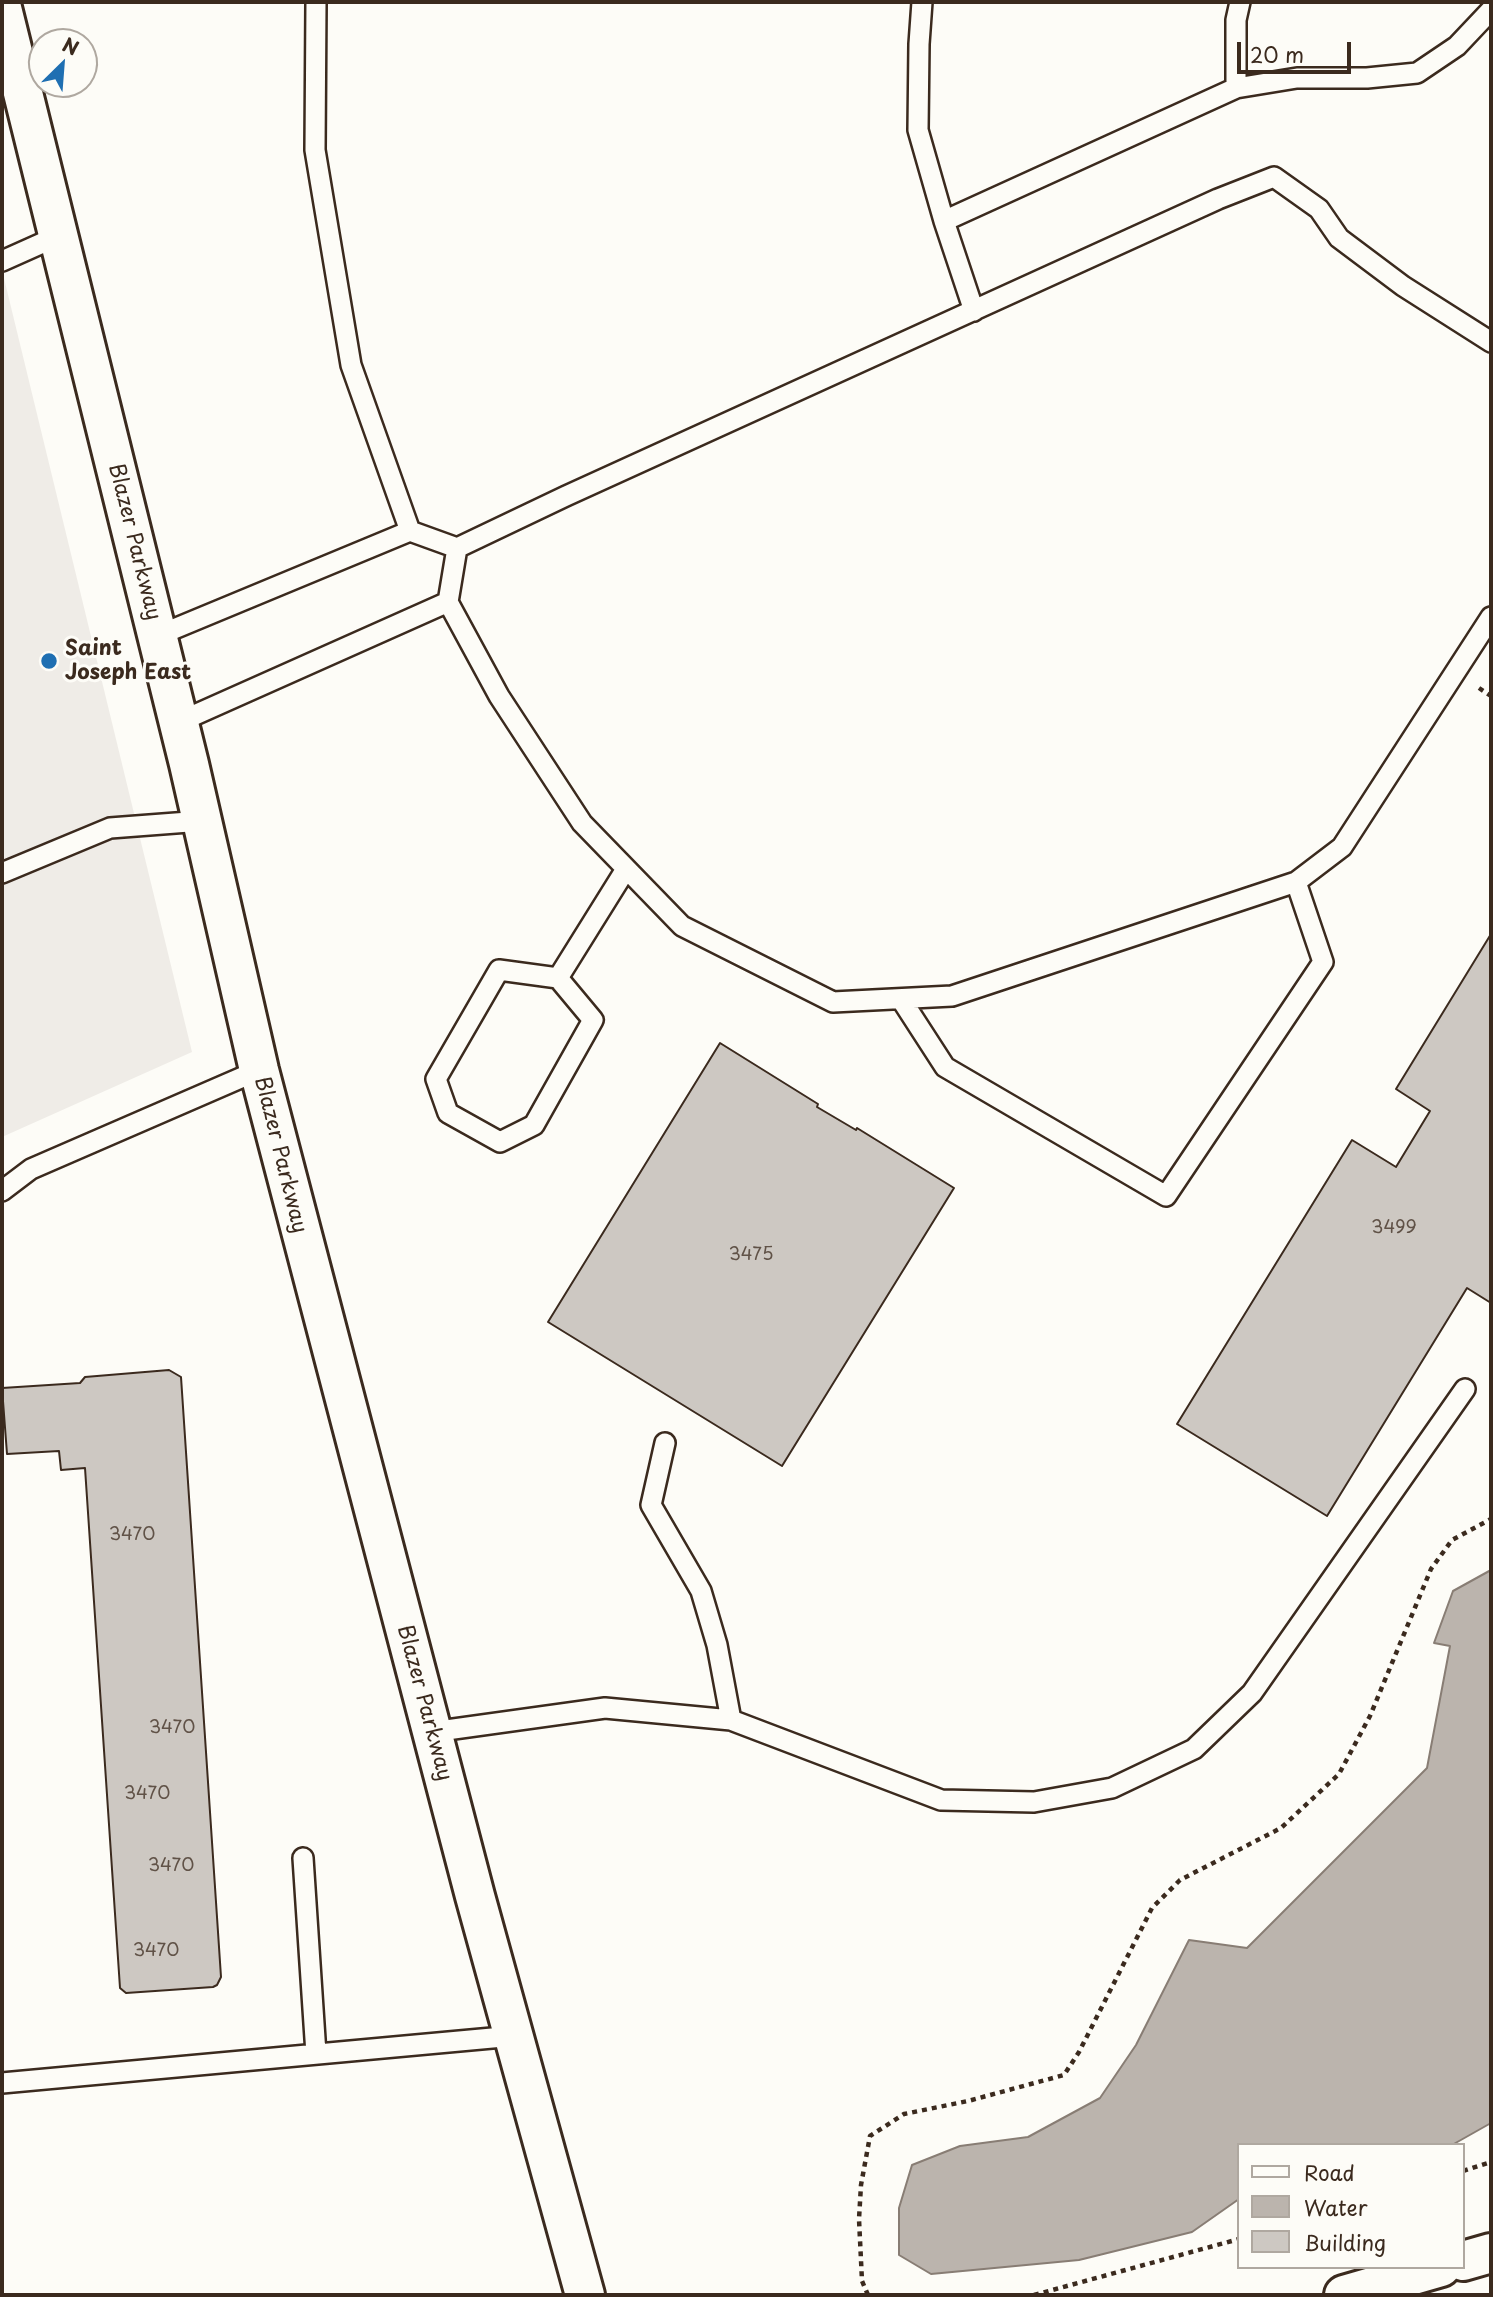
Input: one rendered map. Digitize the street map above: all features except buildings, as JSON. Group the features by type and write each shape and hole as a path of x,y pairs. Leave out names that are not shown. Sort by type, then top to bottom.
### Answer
{"street":[{"name":"Blazer Parkway","path":"2,8 202,821 259,1070 432,1732 586,2295"},
{"path":"1465,2260 1491,2253"},
{"path":"1345,2295 1434,2269"}],"lane":[{"path":"316,2 315,150 351,365 410,531"},
{"path":"922,2 918,130 974,311"},
{"path":"1236,88 1236,20 1240,2"},
{"path":"944,221 1236,88 1297,78 1367,78 1417,73 1457,46 1491,9 1482,2"},
{"path":"157,636 410,531 457,548 1219,199 1274,177 1318,209 1339,238 1392,278 1491,342"},
{"path":"2,261 58,236"},
{"path":"457,548 448,602 499,696 582,823 682,926 833,1003 952,996 1296,883 1342,847 1491,617"},
{"path":"178,722 448,602"},
{"path":"2,873 110,828 202,821"},
{"path":"558,978 626,869"},
{"path":"901,999 945,1067 1166,1196 1323,962 1296,883"},
{"path":"499,970 558,978 593,1020 534,1125 500,1142 447,1113 436,1079 499,970"},
{"path":"2,1191 31,1169 259,1070"},
{"path":"432,1732 605,1708 731,1720 941,1800 1034,1802 1112,1788 1194,1749 1252,1693 1465,1388"},
{"path":"665,1443 651,1505 701,1591 718,1645 731,1720"},
{"path":"303,1858 316,2054"},
{"path":"2,2083 514,2036"}],"path":[{"path":"868,2295 862,2281 859,2219 861,2185 870,2136 904,2114 968,2101 1064,2075 1097,2018 1152,1908 1180,1880 1281,1828 1339,1774 1370,1716 1431,1569 1452,1540 1491,1518"},
{"path":"1465,2170 1491,2162"},
{"path":"1034,2295 1238,2239"}],"shaded area":[{"name":"Saint Joseph East","path":"2,270 192,1052 2,1137"}],"water":[{"path":"1491,1570 1491,2123 1456,2143 1238,2143 1238,2200 1192,2232 1079,2260 931,2274 899,2255 899,2208 912,2165 960,2146 1028,2137 1100,2098 1136,2045 1189,1940 1247,1948 1427,1768 1450,1646 1434,1643 1453,1591"}],"place":[{"name":"Saint Joseph East","path":"49,661"}]}
